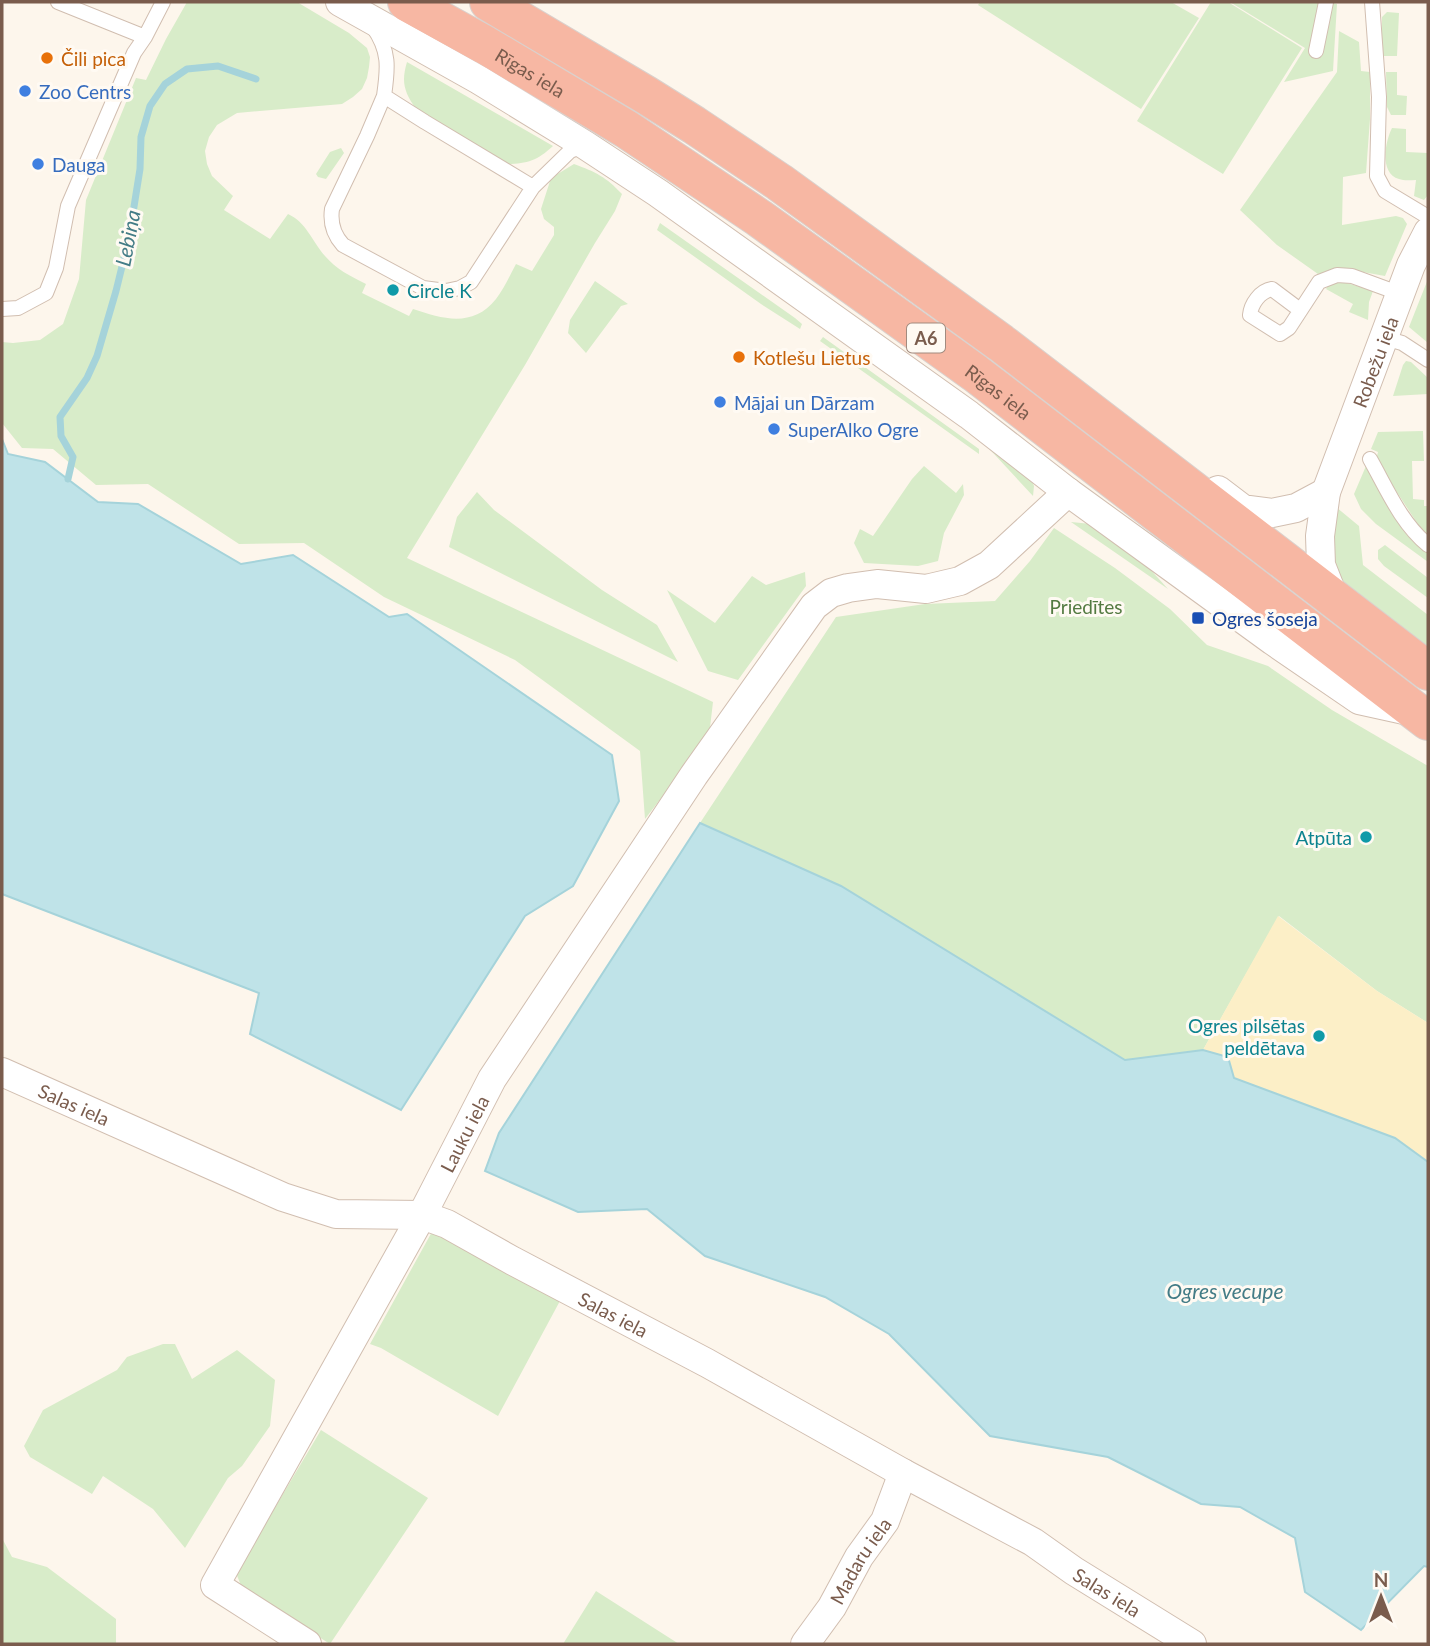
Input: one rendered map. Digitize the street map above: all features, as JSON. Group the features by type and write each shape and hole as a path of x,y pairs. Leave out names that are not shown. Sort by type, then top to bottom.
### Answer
{"highway":[{"name":"Rīgas iela","path":"407,2 626,129 759,218 975,373 1423,717"},
{"name":"Rīgas iela","path":"489,2 656,101 779,182 993,337 1428,671"}],"street":[{"path":"340,2 479,80 658,193 937,392 1068,492 1273,641 1359,700 1423,717"},
{"name":"Robežu iela","path":"1334,599 1321,565 1320,536 1326,492 1411,265 1428,232"},
{"path":"1138,447 1173,456 1243,509 1272,513 1296,508 1326,492"},
{"name":"Lauku iela","path":"307,1644 215,1585 422,1215 492,1079 686,786 814,606 831,593 848,588 877,584 926,589 960,581 989,565 1068,492"},
{"name":"Salas iela","path":"2,1072 283,1197 336,1214 422,1215 447,1224 1033,1542 1074,1572 1192,1644"},
{"name":"Madaru iela","path":"805,1644 832,1607 859,1557 885,1521 903,1473"}],"lane":[{"path":"58,2 145,37"},
{"path":"2,309 18,308 46,293 56,268 68,206 135,53 163,2"},
{"path":"1316,51 1326,2"},
{"path":"1372,2 1379,97 1377,176 1385,191 1428,217"},
{"path":"365,16 383,40 387,70 384,96 368,136 332,209 332,227 343,245 423,288 446,291 460,288 471,282 533,187 570,151 585,145"},
{"path":"384,96 533,187"},
{"path":"1300,310 1319,282 1337,275 1352,276 1401,294"},
{"path":"1385,338 1402,343 1428,360"},
{"path":"1370,459 1407,524 1428,545"}],"green space":[{"path":"187,2 297,2 349,33 367,48 370,57 367,78 362,89 353,97 342,104 237,113 217,125 209,137 205,151 207,164 212,176 233,196 224,210 270,239 288,214 294,217 329,261 366,284 362,293 409,316 413,309 446,318 468,318 487,308 496,299 516,264 532,271 554,235 554,227 544,219 541,209 551,178 574,164 600,176 622,194 615,211 525,365 407,558 713,702 709,736 645,819 640,751 515,660 384,597 304,543 239,544 148,484 96,485 53,449 22,448 2,423 2,342 40,340 63,324 79,279 86,200 136,78 146,80"},
{"path":"980,2 1171,2 1199,18 1141,109 978,5"},
{"path":"1211,2 1228,2 1302,48 1223,174 1137,121"},
{"path":"1230,2 1337,4 1333,71 1284,82 1305,48"},
{"path":"1387,12 1399,13 1397,56 1382,56 1382,17"},
{"path":"1339,31 1359,42 1361,71 1370,72 1366,173 1343,177 1342,225 1396,216 1403,218 1407,224 1385,276 1346,269 1318,274 1277,245 1240,210 1337,72"},
{"path":"407,62 553,146 531,161 505,164 416,109 405,87"},
{"path":"1386,72 1397,72 1397,95 1407,96 1406,115 1391,115 1387,107"},
{"path":"1392,128 1406,129 1406,152 1428,153 1428,195 1424,200 1414,196 1416,180 1399,179 1388,170 1385,156"},
{"path":"341,148 344,153 326,179 318,177 316,174 330,152"},
{"path":"660,223 795,318 802,324 800,329 657,230"},
{"path":"1428,279 1428,343 1409,327"},
{"path":"595,281 628,304 621,306 586,353 568,333 570,320"},
{"path":"1330,283 1347,283 1373,291 1368,320 1349,312 1353,304 1326,289"},
{"path":"823,337 979,449 979,454 820,341"},
{"path":"1406,361 1411,362 1428,378 1428,394 1393,396"},
{"path":"1423,431 1424,461 1412,461 1413,499 1424,500 1424,506 1428,506 1428,535 1419,526 1376,460 1378,452 1371,449 1378,432"},
{"path":"982,441 1028,471 1034,486 1033,496"},
{"path":"924,466 956,493 963,484 964,495 944,533 938,561 918,566 864,563 854,543 860,529 873,536"},
{"path":"1366,466 1407,535 1428,552 1428,562 1376,524 1361,509 1354,494"},
{"path":"477,492 494,510 602,590 657,625 678,662 449,547 457,517"},
{"path":"1336,507 1359,526 1363,565 1428,615 1428,656 1337,579 1328,532"},
{"path":"1071,522 1091,524 1139,557 1168,589"},
{"name":"Priedītes","path":"1054,528 1115,568 1170,609 1207,645 1268,666 1332,710 1428,766 1428,1023 1377,991 1279,916 1203,1050 1125,1060 841,886 700,823 836,617 925,604 995,601"},
{"path":"1385,545 1428,578 1428,598 1378,559 1378,550"},
{"path":"805,572 806,586 738,680 708,671 667,590 715,623 752,576 766,585"},
{"path":"433,1230 561,1299 498,1416 370,1344"},
{"path":"163,1344 175,1344 192,1379 237,1350 275,1380 270,1426 242,1466 228,1478 185,1548 153,1509 103,1476 92,1494 30,1457 24,1446 43,1410 117,1370 127,1357"},
{"path":"321,1430 428,1498 330,1644 242,1588 236,1573"},
{"path":"2,1538 12,1557 47,1567 116,1619 116,1644 2,1644"},
{"path":"596,1591 679,1644 563,1644"}],"sand":[{"name":"Ogres pilsētas peldētava","path":"1278,916 1377,991 1428,1023 1428,1162 1395,1138 1234,1078 1228,1057 1203,1050"}],"water":[{"path":"2,439 8,454 45,462 98,502 138,504 241,564 293,555 389,617 407,614 612,755 619,801 573,886 525,916 401,1110 250,1034 259,993 2,894"},
{"name":"Ogres vecupe","path":"700,823 841,886 1125,1060 1203,1050 1228,1057 1234,1078 1395,1138 1428,1162 1428,1567 1424,1566 1361,1630 1305,1592 1295,1538 1240,1507 1201,1504 1108,1457 990,1436 889,1334 825,1297 705,1256 647,1209 578,1212 485,1171 499,1133"}],"waterway":[{"name":"Lebiņa","path":"68,479 73,457 61,436 60,417 87,378 97,356 116,291 129,238 140,169 141,137 150,106 165,84 187,69 218,66 256,79"}],"place":[{"name":"Čili pica","path":"47,58"},
{"name":"Zoo Centrs","path":"25,91"},
{"name":"Dauga","path":"38,164"},
{"name":"Circle K","path":"393,290"},
{"name":"Kotlešu Lietus","path":"739,357"},
{"name":"Mājai un Dārzam","path":"720,402"},
{"name":"SuperAlko Ogre","path":"774,429"},
{"name":"Ogres šoseja","path":"1198,618"},
{"name":"Atpūta","path":"1366,837"},
{"name":"Ogres pilsētas peldētava","path":"1319,1036"}]}
